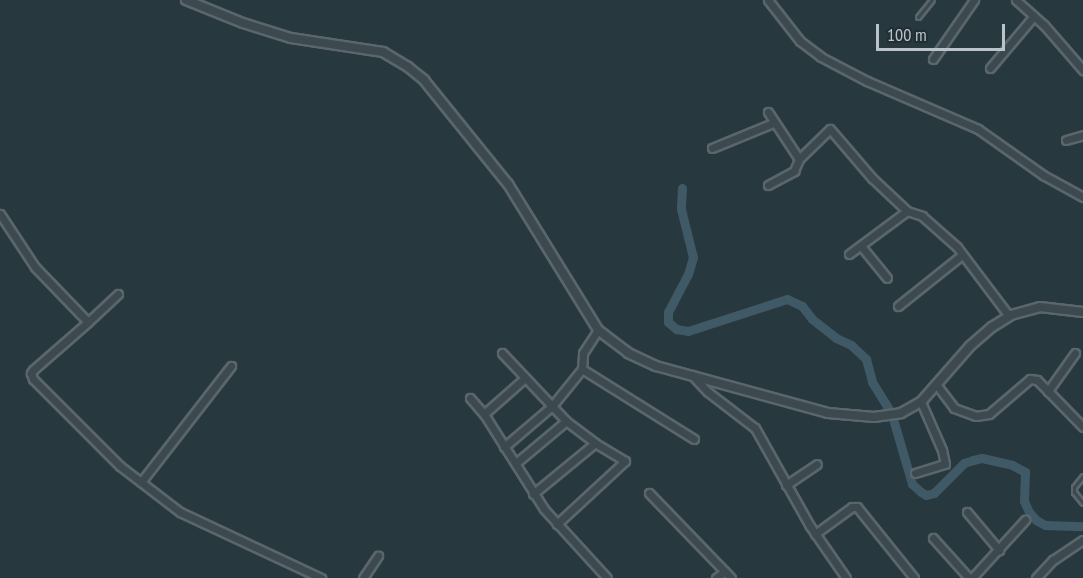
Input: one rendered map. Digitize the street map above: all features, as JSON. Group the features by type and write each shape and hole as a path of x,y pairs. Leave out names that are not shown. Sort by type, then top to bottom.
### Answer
{"street":[{"path":"186,0 243,23 291,38 383,52 408,67 424,80 508,184 598,330 628,353 657,366 690,373 805,408 828,413 874,417 901,412 921,402 970,346 1009,316 1040,307 1083,312"},
{"path":"768,0 800,41 821,57 867,81 978,129 1043,175 1083,197"},
{"path":"933,59 974,0"},
{"path":"1016,0 1034,16 1083,70"},
{"path":"990,68 1034,16"},
{"path":"768,112 773,123 799,159"},
{"path":"712,148 773,123"},
{"path":"768,185 794,171 799,159 830,129 872,178 907,211 931,222 962,255 1009,316"},
{"path":"1066,140 1083,135"},
{"path":"849,254 907,211"},
{"path":"0,214 35,267 88,322"},
{"path":"861,246 887,278"},
{"path":"898,306 962,255"},
{"path":"118,294 33,370 31,375 93,442 180,512 321,578"},
{"path":"504,447 552,406 582,369 583,353 598,330"},
{"path":"502,353 566,421 594,443 625,462 557,525"},
{"path":"1048,391 1075,353"},
{"path":"141,482 231,366"},
{"path":"582,369 694,439"},
{"path":"690,373 708,392 754,428 815,534 846,578"},
{"path":"484,414 525,378"},
{"path":"936,384 954,408 976,416 989,414 1030,379 1037,380 1083,427"},
{"path":"470,398 484,414 533,494 557,525 607,578"},
{"path":"915,473 945,464 942,450 921,402"},
{"path":"516,463 566,421"},
{"path":"533,494 594,443"},
{"path":"786,485 817,464"},
{"path":"649,493 731,578"},
{"path":"815,534 852,507 857,507 914,578"},
{"path":"967,512 999,550"},
{"path":"933,538 966,577 999,550 1025,520"},
{"path":"1036,578 1053,560 1083,540"},
{"path":"363,578 378,556"},
{"path":"716,578 725,571"}],"lane":[{"path":"918,17 932,0"},
{"path":"1083,476 1074,487 1074,492 1083,502"}],"waterway":[{"path":"682,188 681,209 693,257 688,274 668,312 668,322 676,329 688,331 787,299 802,306 812,319 836,338 851,345 866,359 872,382 891,412 912,484 921,492 926,495 934,493 964,463 982,458 1012,465 1025,472 1024,501 1036,520 1045,525 1083,526"}]}
